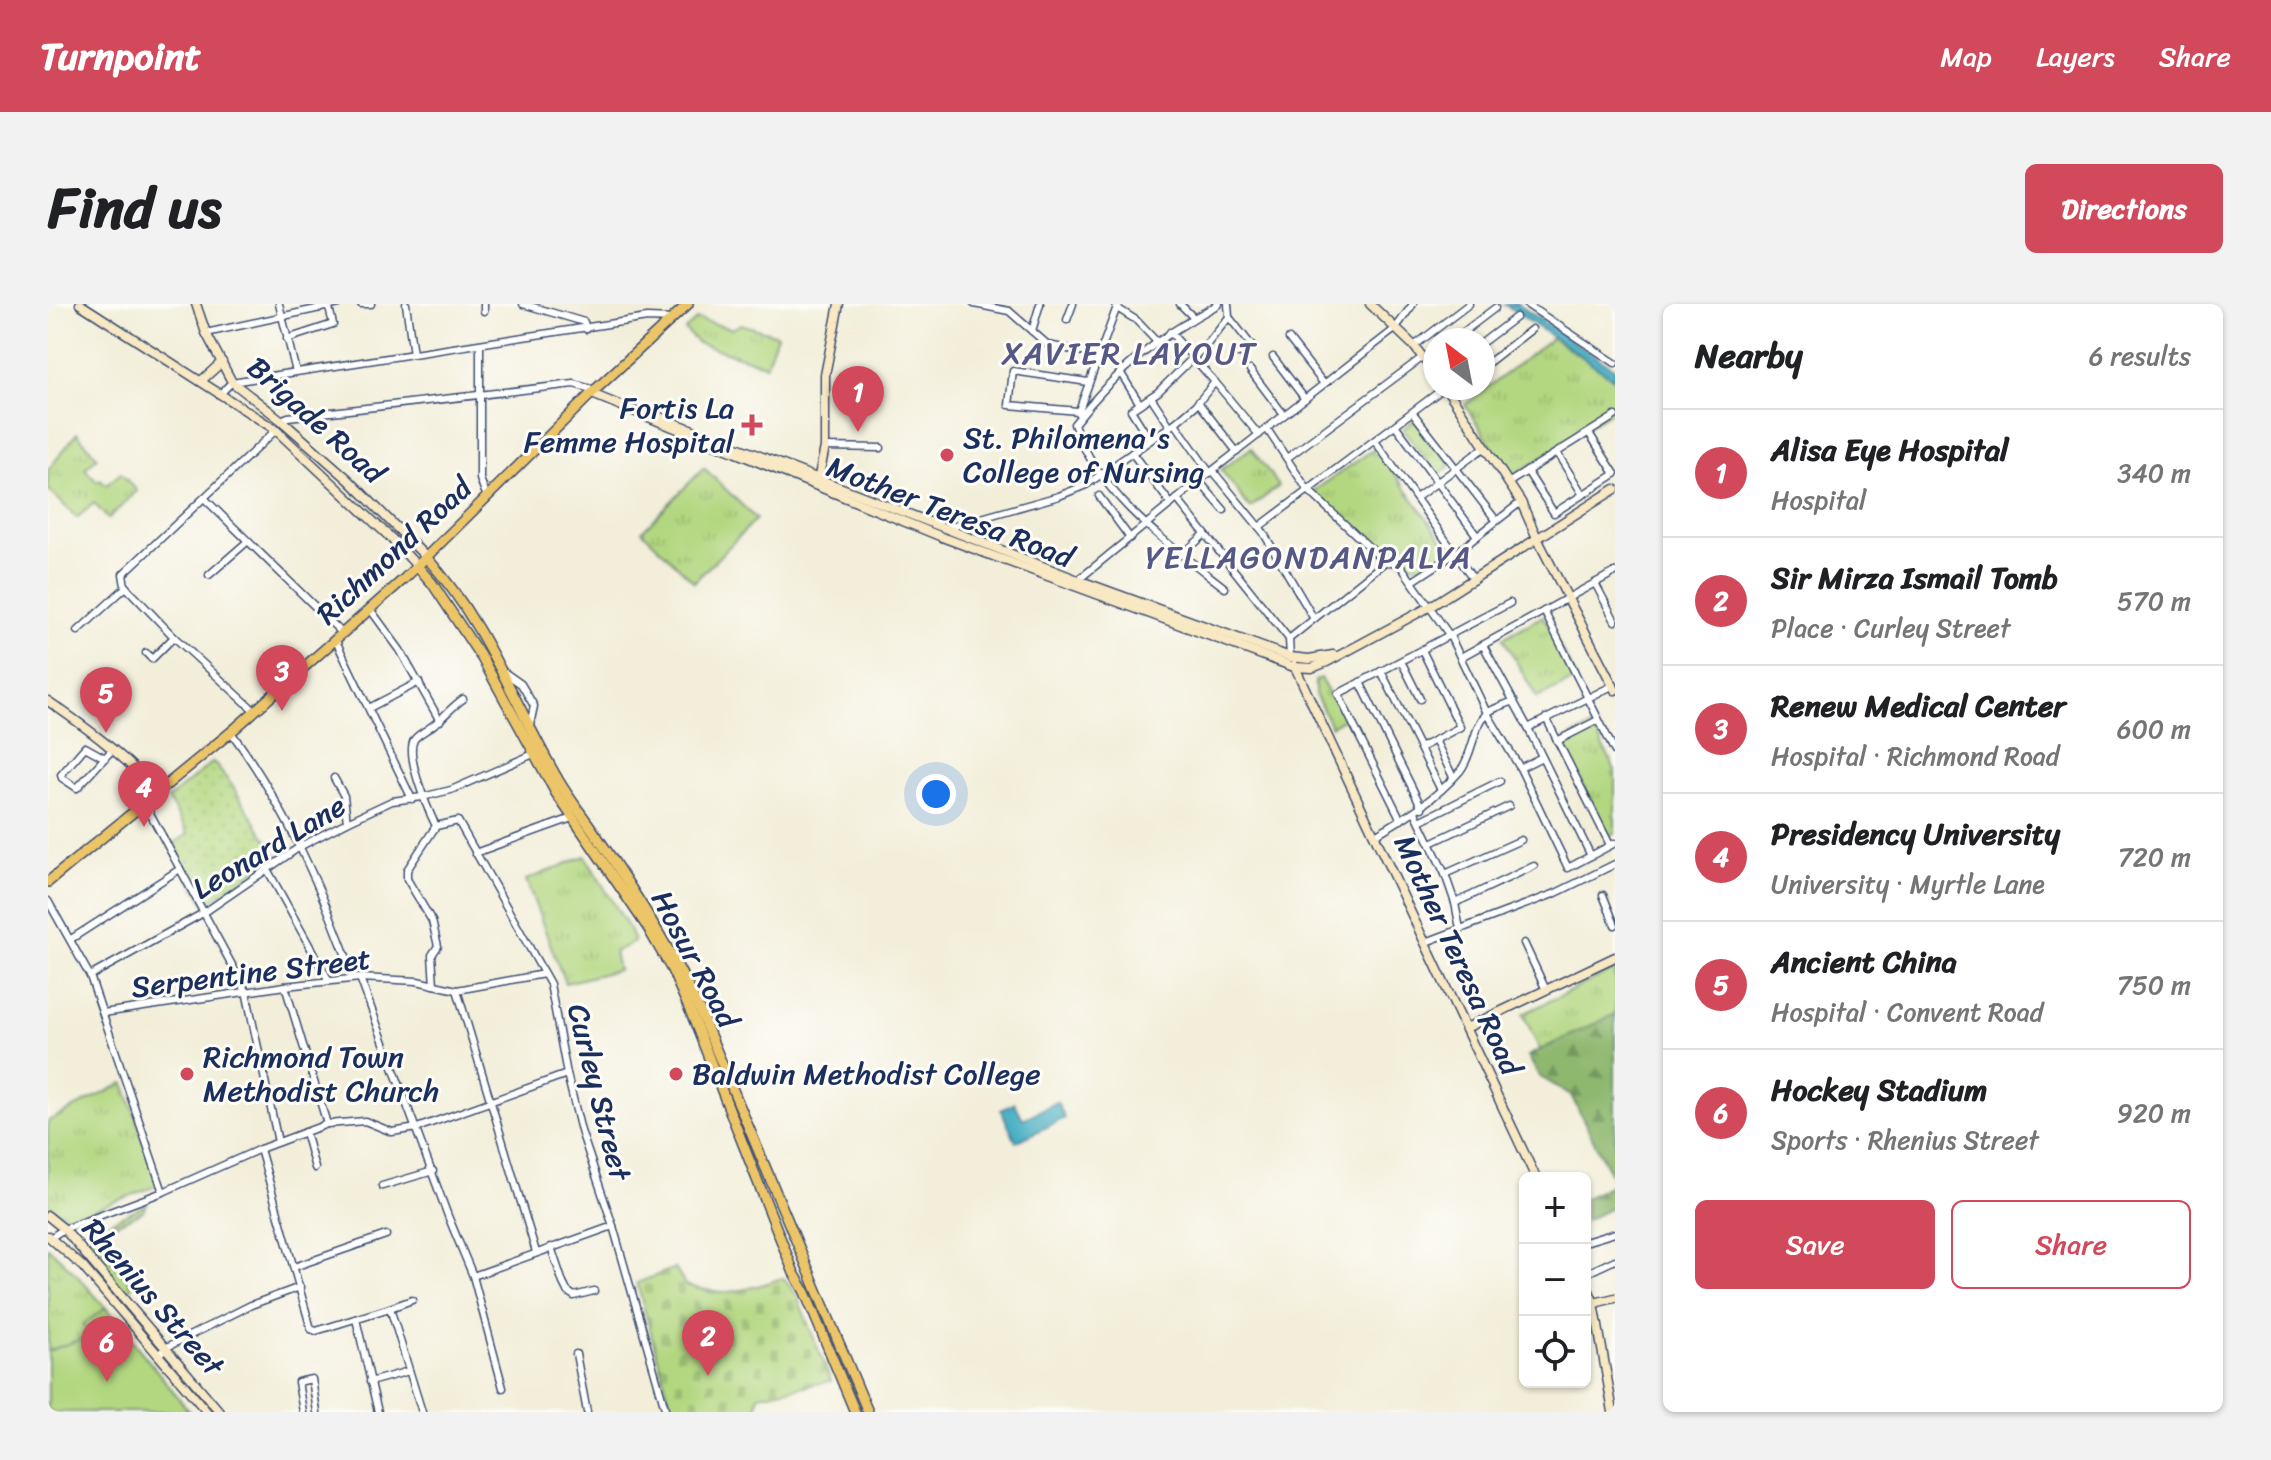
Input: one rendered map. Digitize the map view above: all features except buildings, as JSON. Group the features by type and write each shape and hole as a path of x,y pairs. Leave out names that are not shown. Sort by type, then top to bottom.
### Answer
{"main road":[{"name":"Richmond Road","path":"48,882 231,732 405,578 688,304"},
{"name":"Hosur Road","path":"426,557 459,601 501,670 538,753 623,876 679,967 868,1412"},
{"name":"Hosur Road","path":"417,566 432,583 483,660 572,818 648,928 672,970 794,1273 855,1412"},
{"path":"405,578 432,583"}],"street":[{"name":"Brigade Road","path":"80,304 276,430 417,566"},
{"name":"Brigade Road","path":"196,304 206,333 232,382 348,479 426,557"},
{"path":"279,304 296,372"},
{"path":"206,333 305,307 339,304"},
{"path":"361,304 371,304"},
{"path":"406,304 413,354"},
{"path":"523,304 584,322 586,329"},
{"path":"818,483 825,447 825,375 839,304"},
{"path":"974,304 1009,311 1048,345 1098,355"},
{"path":"1032,331 1040,304"},
{"path":"1067,320 1073,304"},
{"path":"1180,304 1194,318"},
{"path":"1074,424 1101,389 1156,341 1219,304"},
{"path":"1228,304 1229,317 1252,346 1238,354"},
{"path":"1370,304 1423,358"},
{"path":"1076,583 1199,481 1395,329 1413,304"},
{"path":"1414,346 1469,304"},
{"path":"1526,304 1615,363"},
{"path":"287,339 333,324 328,305"},
{"path":"1156,341 1118,306 1074,424 1081,444 1102,476 1145,525 1225,588"},
{"path":"1469,328 1495,308"},
{"path":"1150,440 1131,410 1151,397 1209,342 1229,317"},
{"path":"1495,333 1516,317"},
{"path":"221,393 232,382 647,318 673,319"},
{"path":"1495,358 1532,329"},
{"path":"1170,332 1194,356 1259,435"},
{"path":"1289,339 1324,384"},
{"path":"480,345 480,479 487,497"},
{"path":"1273,357 1305,399"},
{"path":"1287,458 1423,360"},
{"path":"201,381 222,362"},
{"path":"1250,370 1284,415"},
{"path":"1078,411 1009,405 1013,371 1088,382"},
{"path":"1120,372 1140,404"},
{"path":"247,394 259,378"},
{"path":"945,528 1059,496 1102,476 1172,425 1215,382"},
{"path":"281,420 574,384 594,392"},
{"name":"Mother Teresa Road","path":"594,392 818,483 1294,667"},
{"path":"1151,397 1259,527 1314,619"},
{"path":"1259,527 1432,400"},
{"path":"1456,400 1521,502 1614,687 1528,728"},
{"path":"1198,402 1237,452"},
{"path":"1413,413 1496,520"},
{"path":"1508,483 1615,416"},
{"path":"1396,426 1477,536"},
{"path":"1267,429 1307,489 1385,562"},
{"path":"255,711 174,637 126,587 123,574 276,430"},
{"path":"1527,471 1554,513 1615,474 1589,433"},
{"path":"1375,441 1474,580"},
{"path":"825,447 881,448"},
{"path":"1416,498 1485,447"},
{"path":"1132,453 1205,534 1270,614 1289,639 1290,657"},
{"path":"1557,453 1583,495"},
{"path":"1199,481 1224,510"},
{"name":"Mother Teresa Road","path":"818,483 945,528 1076,583 1290,657 1326,657 1345,651"},
{"path":"1294,667 1312,668 1431,606 1615,489"},
{"path":"1099,496 1130,538"},
{"path":"204,498 338,636 412,799"},
{"path":"1413,581 1456,553 1521,502"},
{"path":"1182,555 1205,534"},
{"path":"209,575 248,541"},
{"path":"1289,639 1385,562 1398,562 1450,636 1487,713 1520,768 1568,868 1613,844 1546,718"},
{"path":"1461,657 1615,572"},
{"path":"1595,583 1615,621"},
{"path":"78,631 126,587"},
{"path":"1401,820 1338,694 1510,603"},
{"path":"370,608 400,650 440,721"},
{"path":"1544,611 1615,752"},
{"path":"1261,622 1270,614"},
{"path":"146,653 152,659 174,637"},
{"path":"1483,645 1591,856"},
{"path":"1420,748 1460,727 1422,650"},
{"name":"Mother Teresa Road","path":"1290,657 1533,1172"},
{"path":"1401,661 1420,699"},
{"path":"1381,671 1441,790"},
{"path":"369,708 419,682"},
{"path":"1360,682 1445,874 1460,929"},
{"path":"434,985 432,955 438,946 432,921 407,879 407,870 436,826 422,797 413,757 413,742 463,699"},
{"path":"48,701 113,749 143,775 157,793"},
{"path":"1375,835 1419,810 1441,790 1462,768 1477,728 1487,713 1514,701"},
{"path":"1557,741 1598,720"},
{"path":"231,732 301,846 322,892 473,1276 503,1388"},
{"path":"1435,740 1453,777"},
{"path":"105,758 85,747 61,775 62,778 77,788 105,758 113,749"},
{"name":"Leonard Lane","path":"90,976 205,912 301,846 347,822 392,801 451,790 538,753"},
{"path":"1520,768 1542,757"},
{"path":"334,778 344,796 347,822"},
{"path":"406,785 420,781"},
{"path":"1420,821 1500,781"},
{"path":"145,804 246,991 278,1142"},
{"path":"1431,843 1509,806"},
{"path":"475,853 572,818"},
{"name":"Curley Street","path":"436,826 458,821 550,984 567,1074 585,1145 613,1226 666,1412"},
{"path":"1445,874 1521,840"},
{"path":"1426,942 1556,893 1615,864"},
{"path":"1455,903 1534,866"},
{"path":"71,939 180,869"},
{"path":"267,869 329,981"},
{"path":"1603,895 1615,925"},
{"path":"48,901 90,976 163,1192"},
{"path":"1524,943 1546,990"},
{"path":"1466,1028 1615,957"},
{"name":"Serpentine Street","path":"103,1013 357,978 457,990 544,974"},
{"path":"285,986 327,1124"},
{"path":"457,990 536,1252"},
{"path":"49,1237 327,1124 365,1121 392,1132 417,1128 567,1074"},
{"path":"305,1132 315,1168"},
{"path":"260,1149 313,1331 412,1300"},
{"path":"382,1186 433,1171"},
{"name":"Rhenius Street","path":"48,1216 64,1229 220,1412"},
{"path":"473,1276 613,1226"},
{"path":"1591,1240 1615,1233"},
{"path":"294,1267 386,1235"},
{"name":"Rhenius Street","path":"49,1237 83,1267 207,1412"},
{"path":"551,1247 567,1291 574,1296 594,1291"},
{"path":"1591,1271 1615,1260"},
{"path":"158,1355 167,1347 251,1305 300,1287"},
{"path":"1591,1296 1612,1384 1613,1412"},
{"path":"1594,1303 1615,1298"},
{"path":"390,1308 422,1412"},
{"path":"356,1319 378,1412"},
{"path":"576,1354 587,1412"},
{"path":"370,1382 409,1371"},
{"path":"303,1412 298,1382 312,1379 317,1412"}],"green space":[{"path":"697,319 732,329 741,324 777,335 766,365 698,343 685,330"},
{"path":"1552,338 1615,379 1615,409 1512,477 1465,405 1471,400 1495,400 1495,382"},
{"path":"1415,419 1451,465 1438,475 1403,429"},
{"path":"77,433 97,457 85,469 97,482 100,480 106,485 121,473 137,491 108,519 94,503 77,518 48,489 48,470"},
{"path":"1251,448 1279,486 1250,508 1221,470"},
{"path":"1376,448 1450,550 1434,561 1422,565 1394,558 1364,538 1312,492"},
{"path":"704,468 756,519 694,582 642,531"},
{"path":"1543,616 1577,679 1537,698 1503,638"},
{"path":"1320,678 1330,696 1334,694 1346,717 1331,726 1315,694 1315,681"},
{"path":"1593,726 1615,770 1615,833 1609,836 1561,742"},
{"path":"213,762 231,784 277,856 205,905 170,846 188,834 168,799"},
{"path":"585,856 634,942 614,952 618,970 565,983 526,880"},
{"path":"1615,969 1615,1014 1540,1050 1523,1014"},
{"path":"1615,1014 1615,1183 1571,1095 1539,1076 1528,1056"},
{"path":"124,1083 159,1185 70,1218 48,1205 48,1121"},
{"path":"1615,1183 1615,1206 1591,1218 1591,1195"},
{"path":"147,1204 142,1212 115,1224 100,1237 104,1250 132,1286 128,1295 79,1237"},
{"path":"48,1247 75,1273 121,1325 48,1351"},
{"path":"675,1268 685,1285 713,1291 735,1291 783,1278 796,1294 831,1381 759,1395 756,1412 673,1412 637,1283"},
{"path":"106,1308 190,1412 48,1412 48,1351 90,1336 83,1324"}],"water":[{"path":"1504,304 1517,304 1615,369 1615,379"},
{"path":"1057,1102 1065,1118 1016,1142 1001,1110 1015,1103 1023,1119"}],"place":[{"name":"Fortis La Femme Hospital","path":"752,425"},
{"name":"Alisa Eye Hospital","path":"858,432"},
{"name":"St. Philomena's College of Nursing","path":"947,455"},
{"name":"Renew Medical Center","path":"282,711"},
{"name":"Ancient China","path":"106,733"},
{"name":"Presidency University","path":"144,827"},
{"name":"Richmond Town Methodist Church","path":"187,1074"},
{"name":"Baldwin Methodist College","path":"676,1074"},
{"name":"Sir Mirza Ismail Tomb","path":"708,1376"},
{"name":"Hockey Stadium","path":"107,1382"}],"district":[{"name":"XAVIER LAYOUT","path":"1130,353"},
{"name":"YELLAGONDANPALYA","path":"1309,557"}]}
